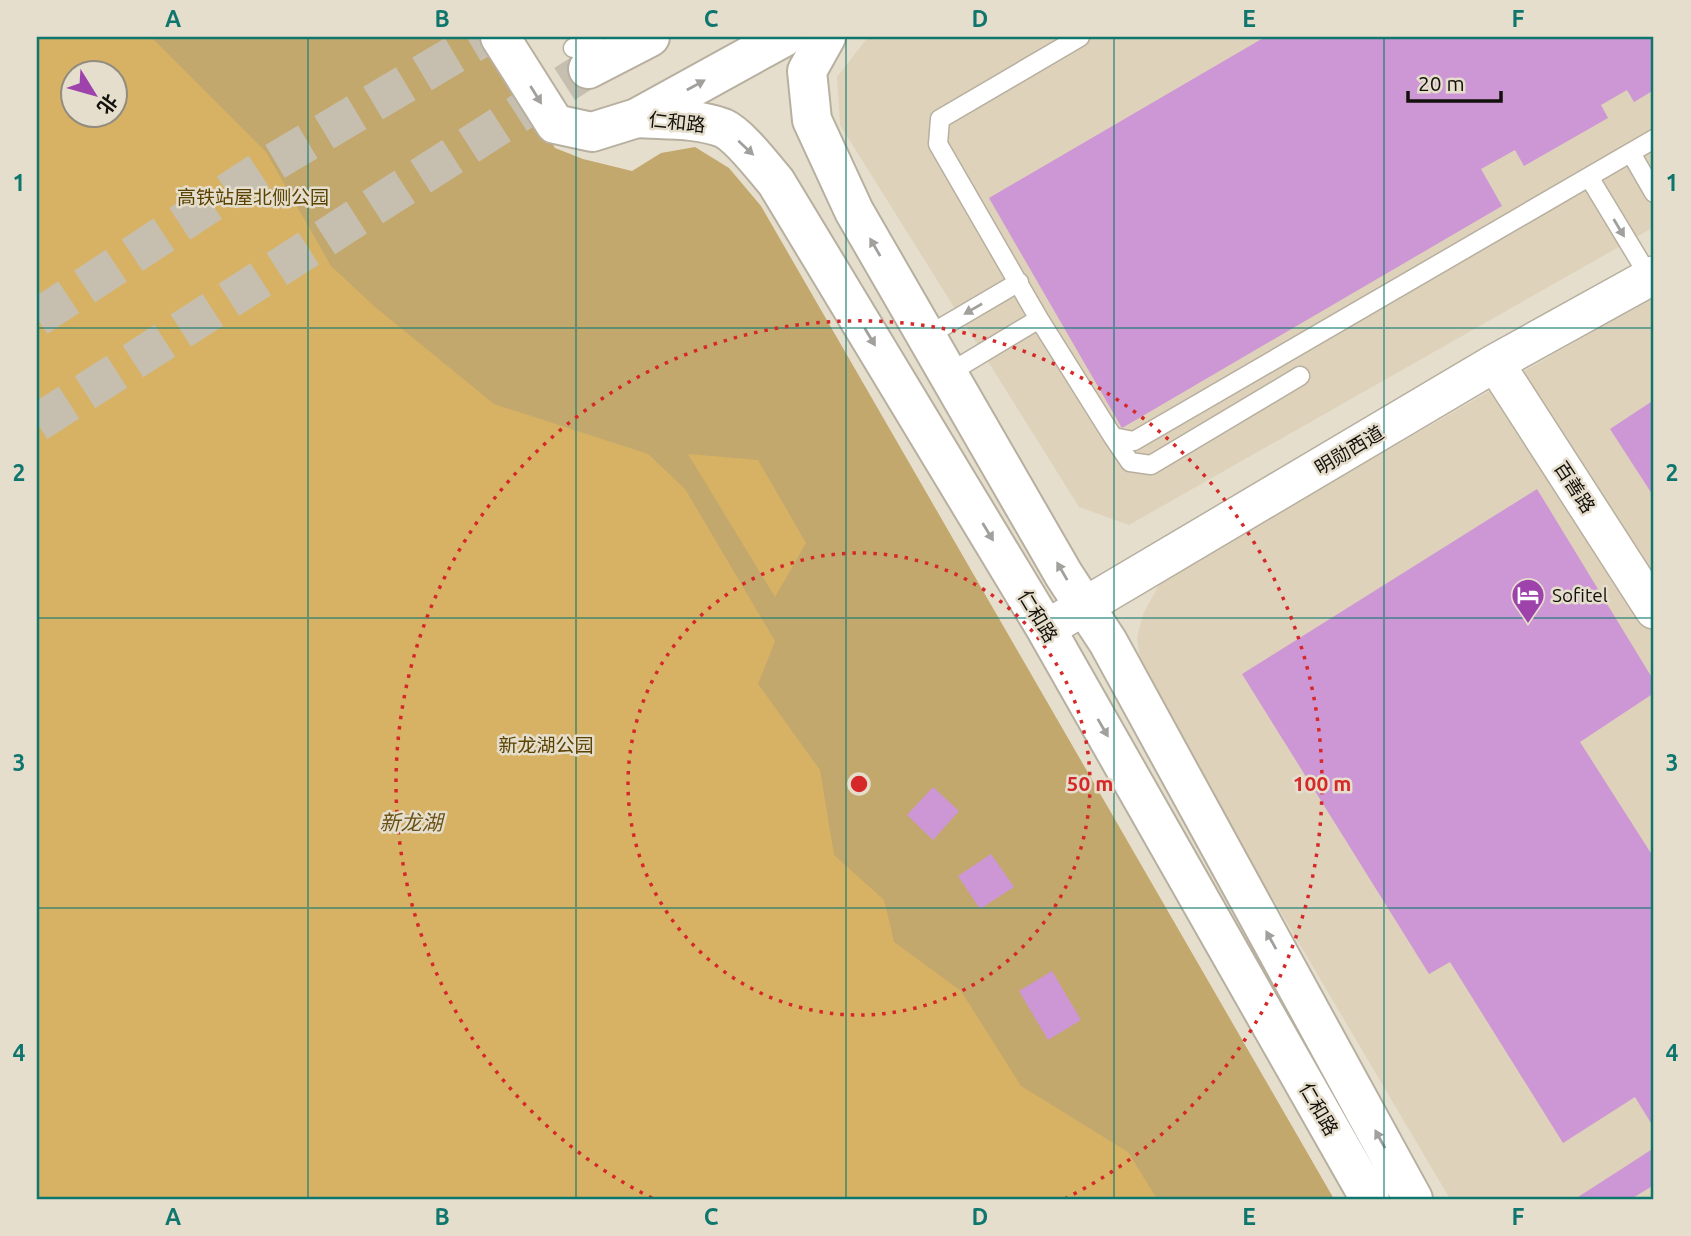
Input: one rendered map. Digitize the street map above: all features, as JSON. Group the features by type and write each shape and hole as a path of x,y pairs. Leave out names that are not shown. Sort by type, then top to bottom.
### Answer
{"street":[{"path":"500,37 555,124 592,132 636,118 784,37"},
{"path":"585,51 650,37"},
{"name":"仁和路","path":"826,37 807,71 812,120 855,211 1084,607 1108,642 1413,1199"},
{"name":"仁和路","path":"636,118 692,121 725,129 754,155 776,182 1046,629 1370,1199"},
{"name":"明勋西道","path":"1046,629 1495,363 1652,276"},
{"name":"百善路","path":"1495,363 1654,610"}],"lane":[{"path":"1080,37 940,119 938,144 1039,318 1113,437 1130,462 1151,465 1300,376"},
{"path":"1113,437 1134,441 1654,139"},
{"path":"1631,153 1654,193"},
{"path":"1589,177 1652,276"},
{"path":"927,336 1019,282"},
{"path":"949,373 1039,318"}],"shaded area":[{"path":"868,37 1654,37 1654,227 1129,525 1079,507 840,125 837,77"},
{"path":"1654,296 1654,1199 1450,1199 1143,679 1137,638 1143,614 1161,581"}],"green space":[{"name":"新龙湖","path":"37,37 485,37 555,148 583,159 632,171 661,153 695,147 729,168 761,206 1334,1199 37,1199"}],"water":[{"name":"新龙湖","path":"37,37 151,37 266,152 331,266 375,307 494,404 648,454 685,489 775,641 758,684 820,770 834,855 884,900 894,942 961,991 1021,1086 1128,1152 1157,1199 37,1199"},
{"path":"688,454 758,460 806,543 775,597"}],"building":[{"path":"1265,37 1654,37 1654,90 1634,102 1627,90 1601,105 1608,118 1524,166 1515,150 1481,169 1502,206 1122,428 989,198"},
{"path":"1654,400 1654,497 1610,429"},
{"path":"1537,489 1654,681 1654,693 1580,742 1654,858 1654,1128 1635,1097 1563,1143 1450,962 1429,974 1242,674"},
{"path":"933,787 959,811 933,840 907,815"},
{"path":"991,854 1014,887 980,909 958,876"},
{"path":"1052,971 1081,1020 1048,1040 1019,991"},
{"path":"1654,1148 1654,1185 1631,1199 1575,1199"}],"tunnel":[{"path":"37,318 269,165 484,37"},
{"path":"37,423 588,69"}],"place":[{"name":"Sofitel","path":"1528,625"}],"park label":[{"name":"高铁站屋北侧公园","path":"253,197"},
{"name":"新龙湖公园","path":"546,745"}]}
